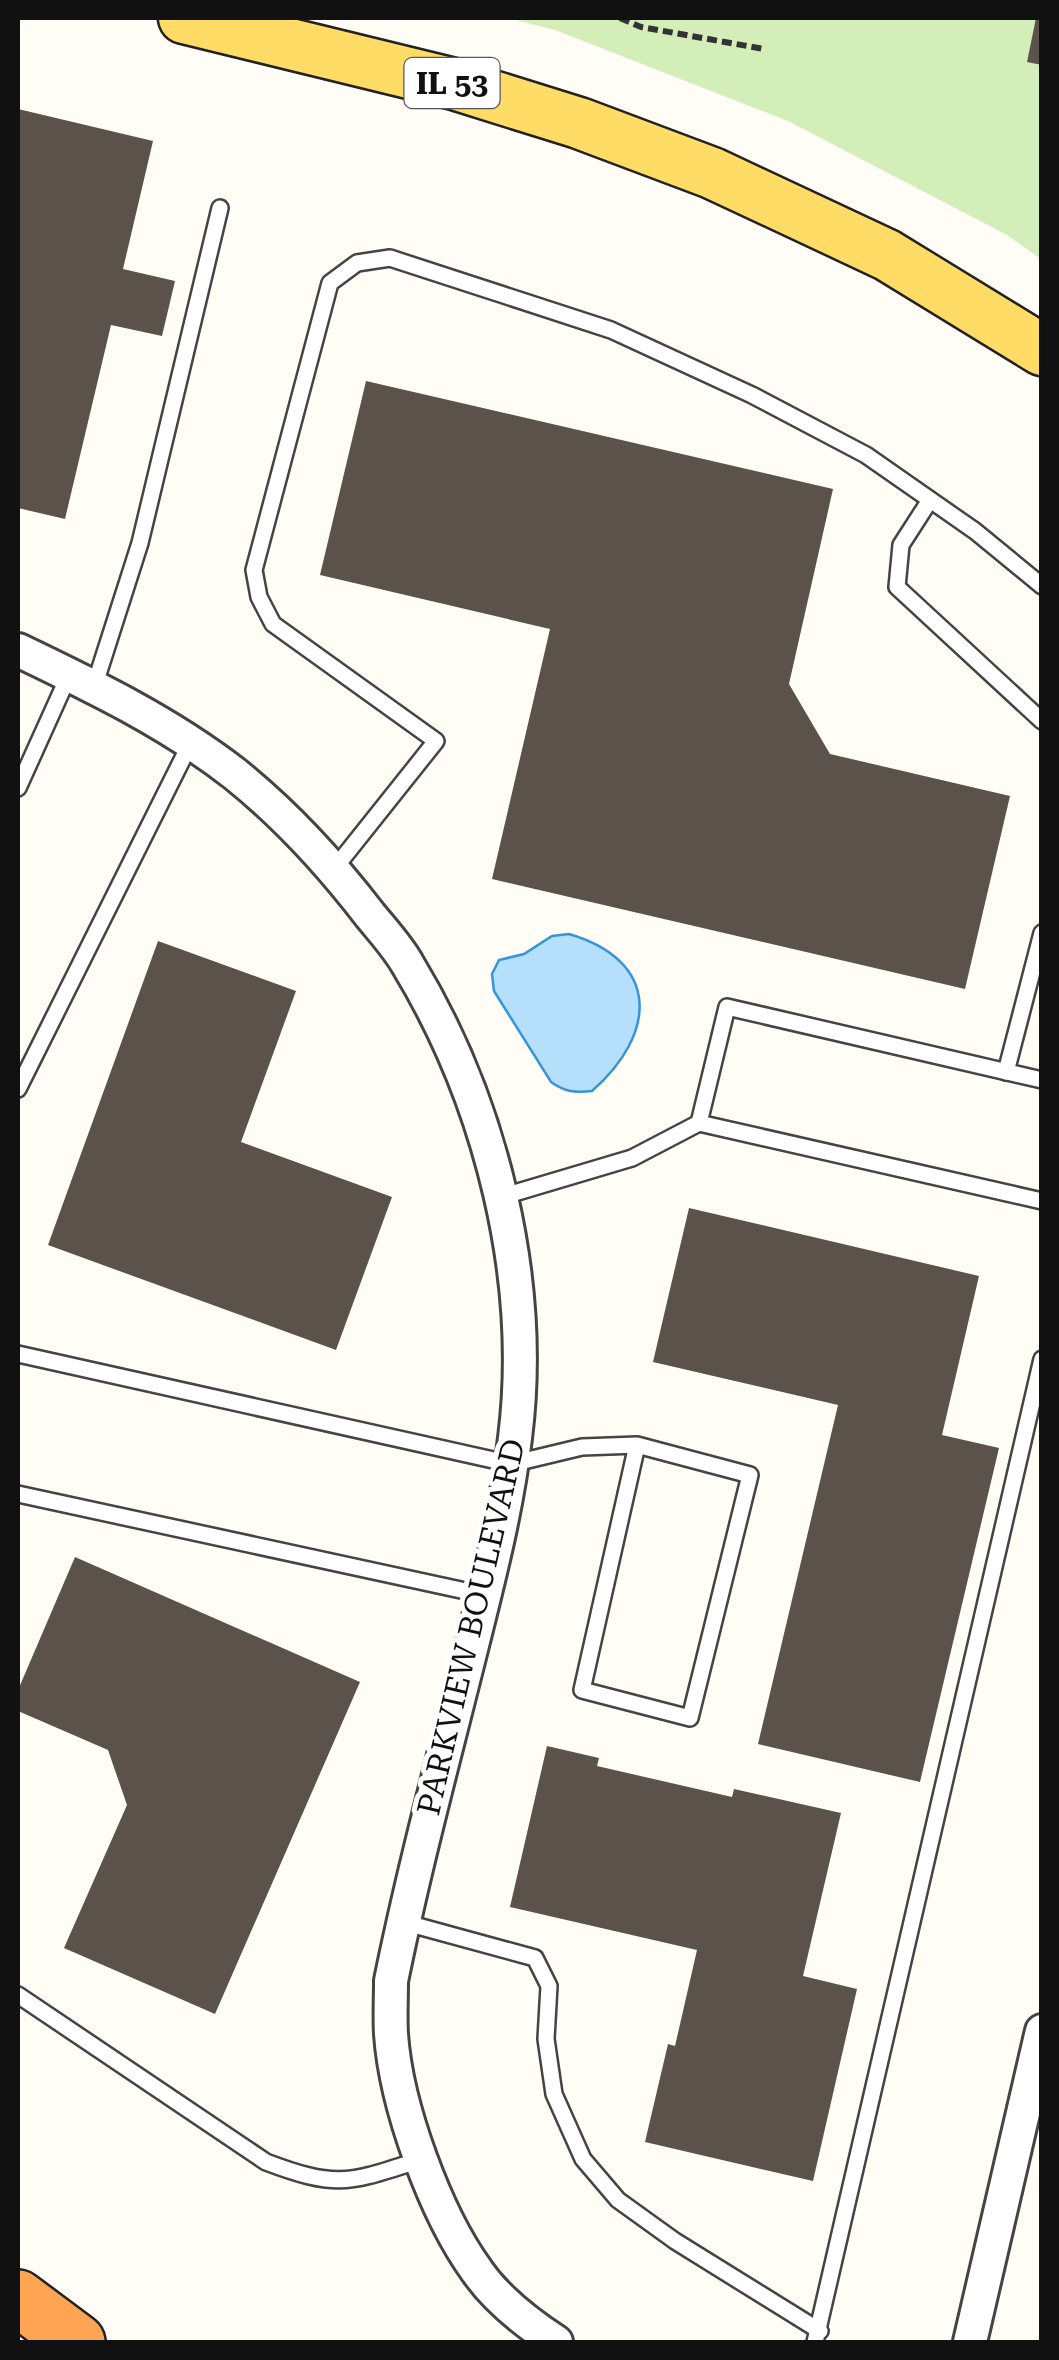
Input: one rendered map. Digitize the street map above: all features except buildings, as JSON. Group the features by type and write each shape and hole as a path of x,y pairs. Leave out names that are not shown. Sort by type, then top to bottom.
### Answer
{"highway":[{"path":"18,2298 77,2342"}],"main road":[{"name":"IL 53","path":"184,18 454,84 579,123 712,173 887,255 1042,350"}],"street":[{"name":"PARKVIEW BOULEVARD","path":"18,650 191,742 285,818 334,870 408,963 471,1097 501,1196 516,1280 519,1364 512,1464 484,1595 403,1922 391,1981 391,2037 410,2130 449,2225 477,2272 506,2304 556,2342"},
{"path":"970,2342 1042,2031"}],"lane":[{"path":"18,788 82,681 140,543 220,208"},
{"path":"334,870 436,741 273,624 259,597 254,570 330,283 357,263 390,258 611,330 752,396 866,455 975,531 1042,586"},
{"path":"930,500 901,546 898,586 1042,721"},
{"path":"18,1089 191,742"},
{"path":"1006,1072 1042,933"},
{"path":"699,1122 727,1007 1042,1080"},
{"path":"501,1196 632,1158 699,1122 1042,1201"},
{"path":"18,1354 512,1464 582,1447 638,1446 750,1475 690,1718 582,1690 638,1446"},
{"path":"403,1922 536,1958 549,1986 546,2039 554,2094 583,2159 618,2200 818,2337 1042,1360"},
{"path":"18,1494 484,1595"},
{"path":"18,1994 266,2162 310,2179 349,2182 422,2159"}],"path":[{"path":"620,18 640,27 764,49"}],"green space":[{"path":"508,18 1041,18 1041,259 1007,235 788,121 555,30"}],"water":[{"path":"569,934 599,946 621,962 634,981 639,1001 638,1023 629,1046 592,1091 570,1091 551,1082 494,991 492,974 499,960 524,954 552,936"}]}
